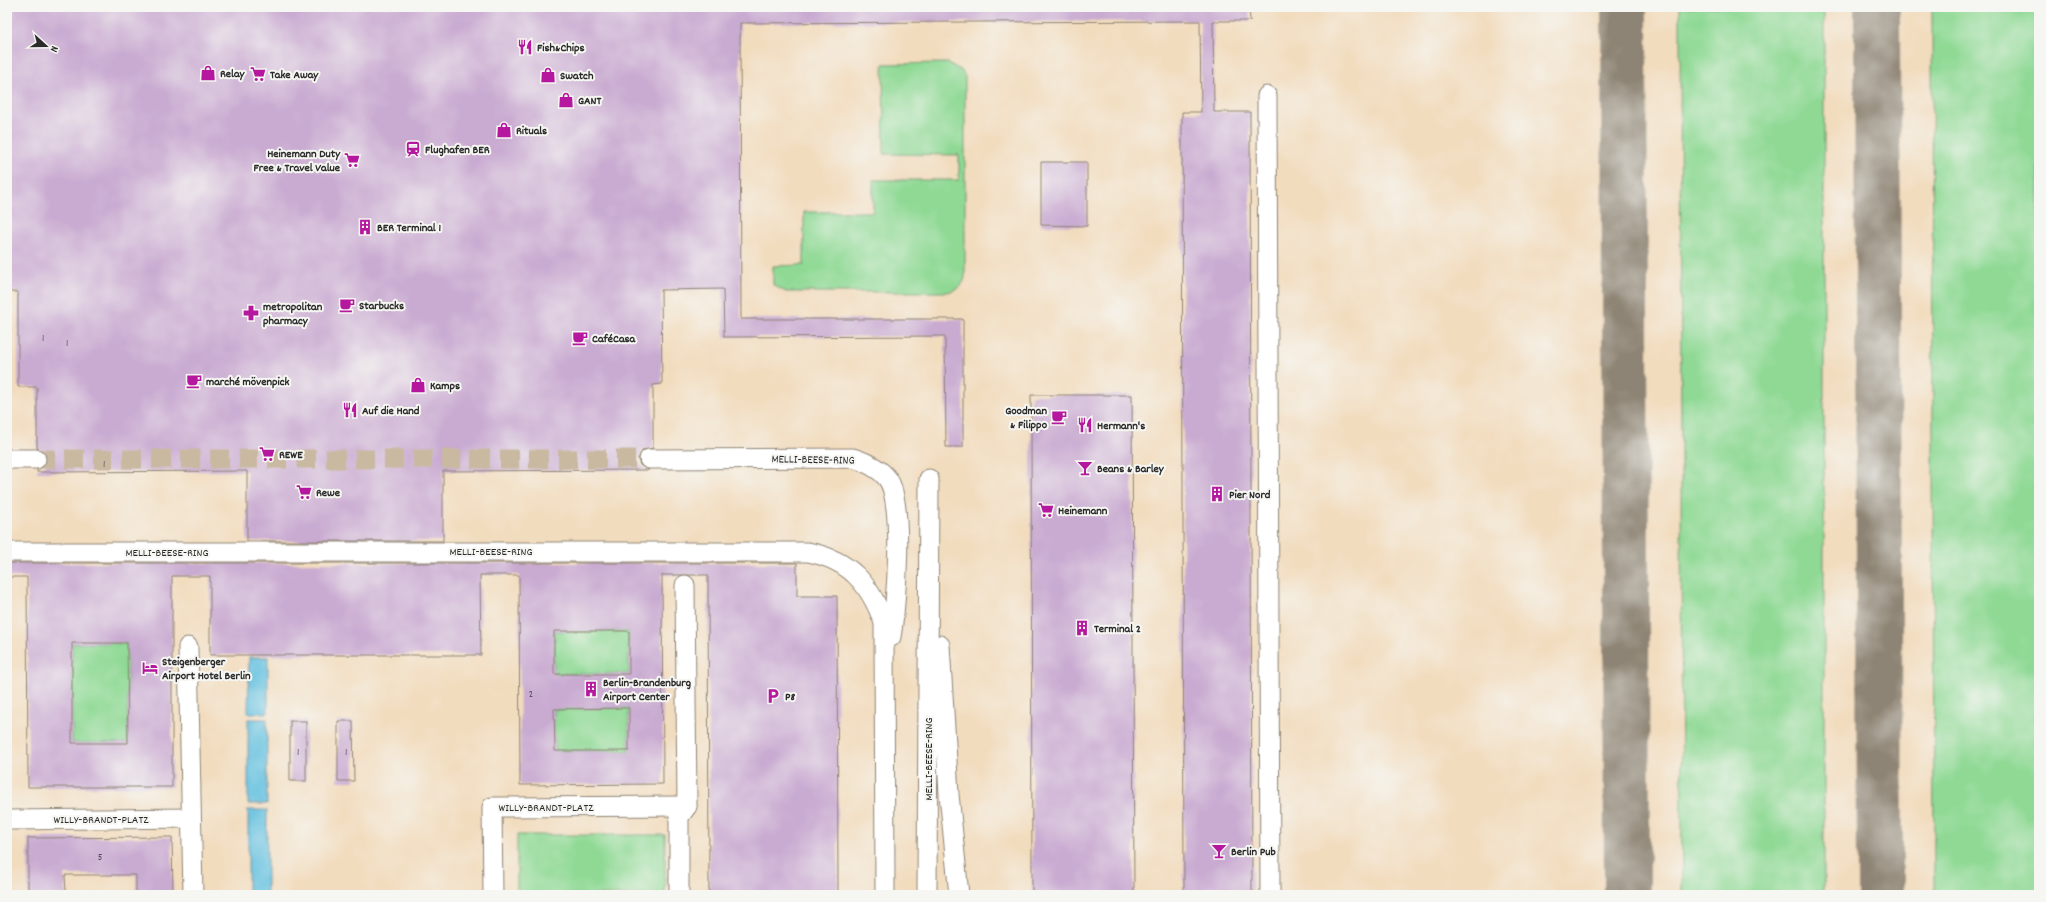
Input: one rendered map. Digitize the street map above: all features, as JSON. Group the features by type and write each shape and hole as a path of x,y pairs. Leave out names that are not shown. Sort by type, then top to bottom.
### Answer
{"street":[{"path":"1267,96 1270,895"},
{"name":"MELLI-BEESE-RING","path":"649,458 853,458 864,461 879,470 888,478 896,500 897,588 887,630 884,678 885,895"},
{"path":"7,459 36,459"},
{"name":"MELLI-BEESE-RING","path":"927,895 930,577 929,479"},
{"name":"MELLI-BEESE-RING","path":"7,552 808,552 833,558 853,572 871,593 887,630"},
{"path":"930,577 940,644 949,794 960,895"},
{"path":"679,895 679,817 687,806 685,585"},
{"path":"188,647 193,895"},
{"name":"WILLY-BRANDT-PLATZ","path":"493,895 492,807 687,806"},
{"name":"WILLY-BRANDT-PLATZ","path":"11,820 191,818"}],"green space":[{"path":"1680,7 1824,7 1824,895 1682,895"},
{"path":"1932,7 2039,7 2039,895 1934,895"},
{"path":"948,63 962,71 965,77 965,278 961,286 948,292 786,292 773,285 773,266 804,265 804,212 873,212 873,180 959,180 959,155 884,154 883,64"},
{"path":"554,631 629,631 629,674 554,674"},
{"path":"72,643 127,643 128,743 72,743"},
{"path":"629,708 629,751 555,751 554,709"},
{"path":"517,835 665,835 665,895 517,895"}],"water":[{"path":"249,657 268,657 268,713 248,713"},
{"path":"248,719 267,719 267,804 248,804"},
{"path":"248,810 267,810 267,895 248,895"}],"building":[{"name":"BER Terminal 1","path":"7,7 1249,7 1250,21 1213,21 1214,112 1250,112 1252,895 1184,895 1182,112 1201,112 1200,21 740,23 741,319 963,319 963,447 946,447 945,336 724,337 723,289 661,290 662,384 653,385 653,448 643,450 638,459 640,465 649,470 443,471 443,541 247,541 247,471 37,472 37,470 45,465 47,459 45,453 37,448 37,387 18,387 18,292 7,292"},
{"path":"1041,162 1087,162 1087,226 1041,225"},
{"name":"Terminal 2","path":"1031,395 1132,395 1134,895 1032,895"},
{"path":"7,563 797,563 797,596 837,596 838,895 709,895 708,575 662,575 663,784 520,785 519,575 480,575 481,655 210,655 210,576 172,576 172,787 28,787 27,577 7,577","holes":["554,631 629,631 629,674 554,674","72,643 127,643 128,743 72,743","629,708 629,751 555,751 554,709"]},
{"path":"290,721 306,721 306,781 290,781"},
{"path":"338,721 353,721 354,781 338,781"},
{"path":"172,837 173,895 136,895 136,875 65,875 66,895 28,895 28,838"}],"taxiway":[{"path":"1624,7 1627,895"},
{"path":"1877,7 1880,895"}],"tunnel":[{"path":"36,459 649,459"}],"place":[{"name":"Fish&Chips","path":"525,47"},
{"name":"Relay","path":"208,73"},
{"name":"Take Away","path":"258,74"},
{"name":"Swatch","path":"548,75"},
{"name":"GANT","path":"566,100"},
{"name":"Rituals","path":"504,130"},
{"name":"Flughafen BER","path":"413,149"},
{"name":"Heinemann Duty Free & Travel Value","path":"352,160"},
{"name":"BER Terminal 1","path":"365,227"},
{"name":"Starbucks","path":"347,305"},
{"name":"metropolitan pharmacy","path":"251,313"},
{"name":"CaféCasa","path":"580,338"},
{"name":"marché mövenpick","path":"194,381"},
{"name":"Kamps","path":"418,385"},
{"name":"Auf die Hand","path":"350,410"},
{"name":"Goodman & Filippo","path":"1059,417"},
{"name":"Hermann's","path":"1085,425"},
{"name":"REWE","path":"267,454"},
{"name":"Beans & Barley","path":"1085,468"},
{"name":"Rewe","path":"304,492"},
{"name":"Pier Nord","path":"1217,494"},
{"name":"Heinemann","path":"1046,510"},
{"name":"Terminal 2","path":"1082,628"},
{"name":"Steigenberger Airport Hotel Berlin","path":"150,668"},
{"name":"Berlin-Brandenburg Airport Center","path":"591,689"},
{"name":"P8","path":"773,696"},
{"name":"Berlin Pub","path":"1219,851"}]}
